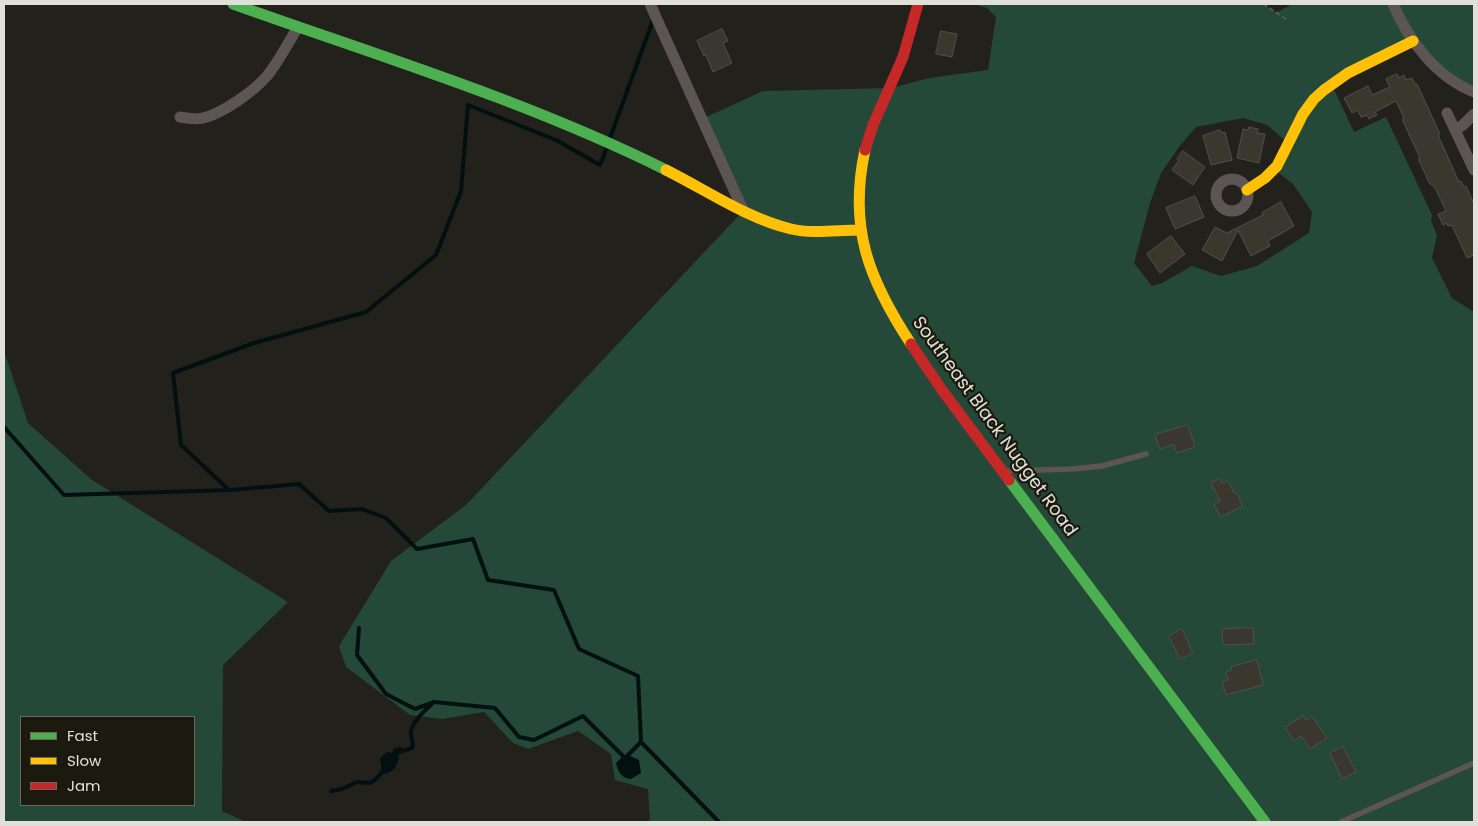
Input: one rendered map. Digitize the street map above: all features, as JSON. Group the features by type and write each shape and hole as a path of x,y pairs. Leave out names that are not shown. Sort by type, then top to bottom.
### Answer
{"street":[{"path":"233,4 470,86 570,125 768,222 793,229 817,231 860,230"},
{"path":"650,4 743,210"},
{"name":"Southeast Black Nugget Road","path":"918,4 909,41 891,88 871,132 864,157 861,180 860,230 865,253 874,277 896,321 924,365 1265,822"},
{"path":"1393,4 1414,41 1443,74 1453,82 1474,92"},
{"path":"180,117 198,119 215,114 251,90 266,77 298,27"},
{"path":"1247,190 1275,170 1301,116 1316,98 1332,85 1352,73 1414,41"},
{"path":"1447,113 1474,170"},
{"path":"1455,130 1474,114"}],"lane":[{"path":"1002,472 1072,470 1102,466 1146,454"},
{"path":"1341,822 1474,763"}],"path":[{"path":"1263,4 1286,19"}],"green space":[{"path":"973,4 1263,4 1276,13 1292,4 1474,4 1474,92 1465,88 1413,41 1332,85 1354,132 1386,117 1432,215 1431,221 1437,235 1432,258 1452,298 1474,312 1474,822 650,822 648,789 615,780 611,754 578,731 528,749 513,743 484,712 442,719 410,715 346,667 339,646 391,561 466,505 743,211 702,119 763,91 891,88 929,78 988,70 996,17 987,8","holes":["1243,118 1267,125 1288,143 1275,170 1293,184 1312,212 1309,233 1257,266 1221,276 1192,266 1162,283 1152,286 1134,263 1150,203 1161,173 1179,147 1196,127"]},
{"path":"4,351 28,423 92,480 288,602 223,665 222,811 246,822 4,822"}],"shaded area":[{"path":"401,747 404,752 399,754 395,768 390,772 382,774 380,758 387,752 392,753 394,748"},
{"path":"628,755 639,760 641,773 631,779 620,774 616,763 623,756"}],"building":[{"path":"722,29 728,41 723,43 732,63 713,72 706,55 704,56 697,41"},
{"path":"941,31 957,34 952,57 936,54"},
{"path":"1397,74 1399,78 1404,75 1406,80 1412,78 1415,84 1417,84 1459,182 1461,181 1464,187 1466,186 1474,204 1474,255 1467,258 1452,225 1448,226 1447,223 1443,225 1438,214 1446,211 1418,159 1420,158 1396,101 1375,112 1377,115 1369,119 1367,115 1361,117 1358,110 1352,113 1344,98 1368,86 1372,95 1390,87 1386,79"},
{"path":"1249,127 1258,129 1257,133 1265,134 1259,163 1237,158 1243,129 1248,130"},
{"path":"1220,130 1221,133 1225,132 1232,160 1211,165 1203,136"},
{"path":"1183,151 1205,167 1193,185 1172,170"},
{"path":"1195,196 1204,217 1175,229 1166,208"},
{"path":"1281,202 1294,226 1268,241 1270,246 1251,256 1238,230 1222,261 1202,250 1215,227 1227,233 1263,215 1262,213"},
{"path":"1171,236 1185,254 1160,273 1147,254"},
{"path":"1188,425 1195,447 1177,453 1174,444 1160,449 1155,435"},
{"path":"1220,479 1222,483 1228,481 1243,506 1220,517 1214,504 1220,501 1211,483"},
{"path":"1253,628 1254,644 1223,645 1222,629"},
{"path":"1182,629 1193,653 1180,659 1169,636"},
{"path":"1257,660 1263,685 1226,695 1222,682 1228,680 1226,672 1232,670 1231,667"},
{"path":"1303,716 1306,720 1312,716 1327,738 1310,749 1301,736 1294,741 1285,728"},
{"path":"1343,747 1356,772 1342,779 1330,753"}],"waterway":[{"path":"610,138 653,20"},
{"path":"229,490 181,445 173,373 254,343 366,312 436,255 461,191 468,105 556,140 600,165 607,147"},
{"path":"4,427 64,495 230,490 299,484 329,511 362,509 386,518 417,549 473,539 488,580 554,590 579,649 638,676 641,742 719,822"},
{"path":"359,628 357,655 386,694 415,709 434,702 495,708 519,737 534,740 583,716 625,758 641,742"},
{"path":"399,752 412,748 412,727 432,704"},
{"path":"331,791 342,789 357,782 369,783 375,780 384,770"}],"traffic: fast":[{"path":"233,4 398,61 506,101 560,122 666,170"},
{"path":"1009,480 1265,822"}],"traffic: slow":[{"path":"1247,190 1265,178 1277,166 1303,114 1314,99 1324,90 1348,73 1413,41"},
{"path":"865,150 860,178 859,204 861,229 866,252 884,298 911,344"},
{"path":"666,170 743,211 791,229 808,231 860,230"}],"traffic: jam":[{"path":"865,150 873,125 903,57 918,4"},
{"path":"911,344 942,390 1009,480"}]}
